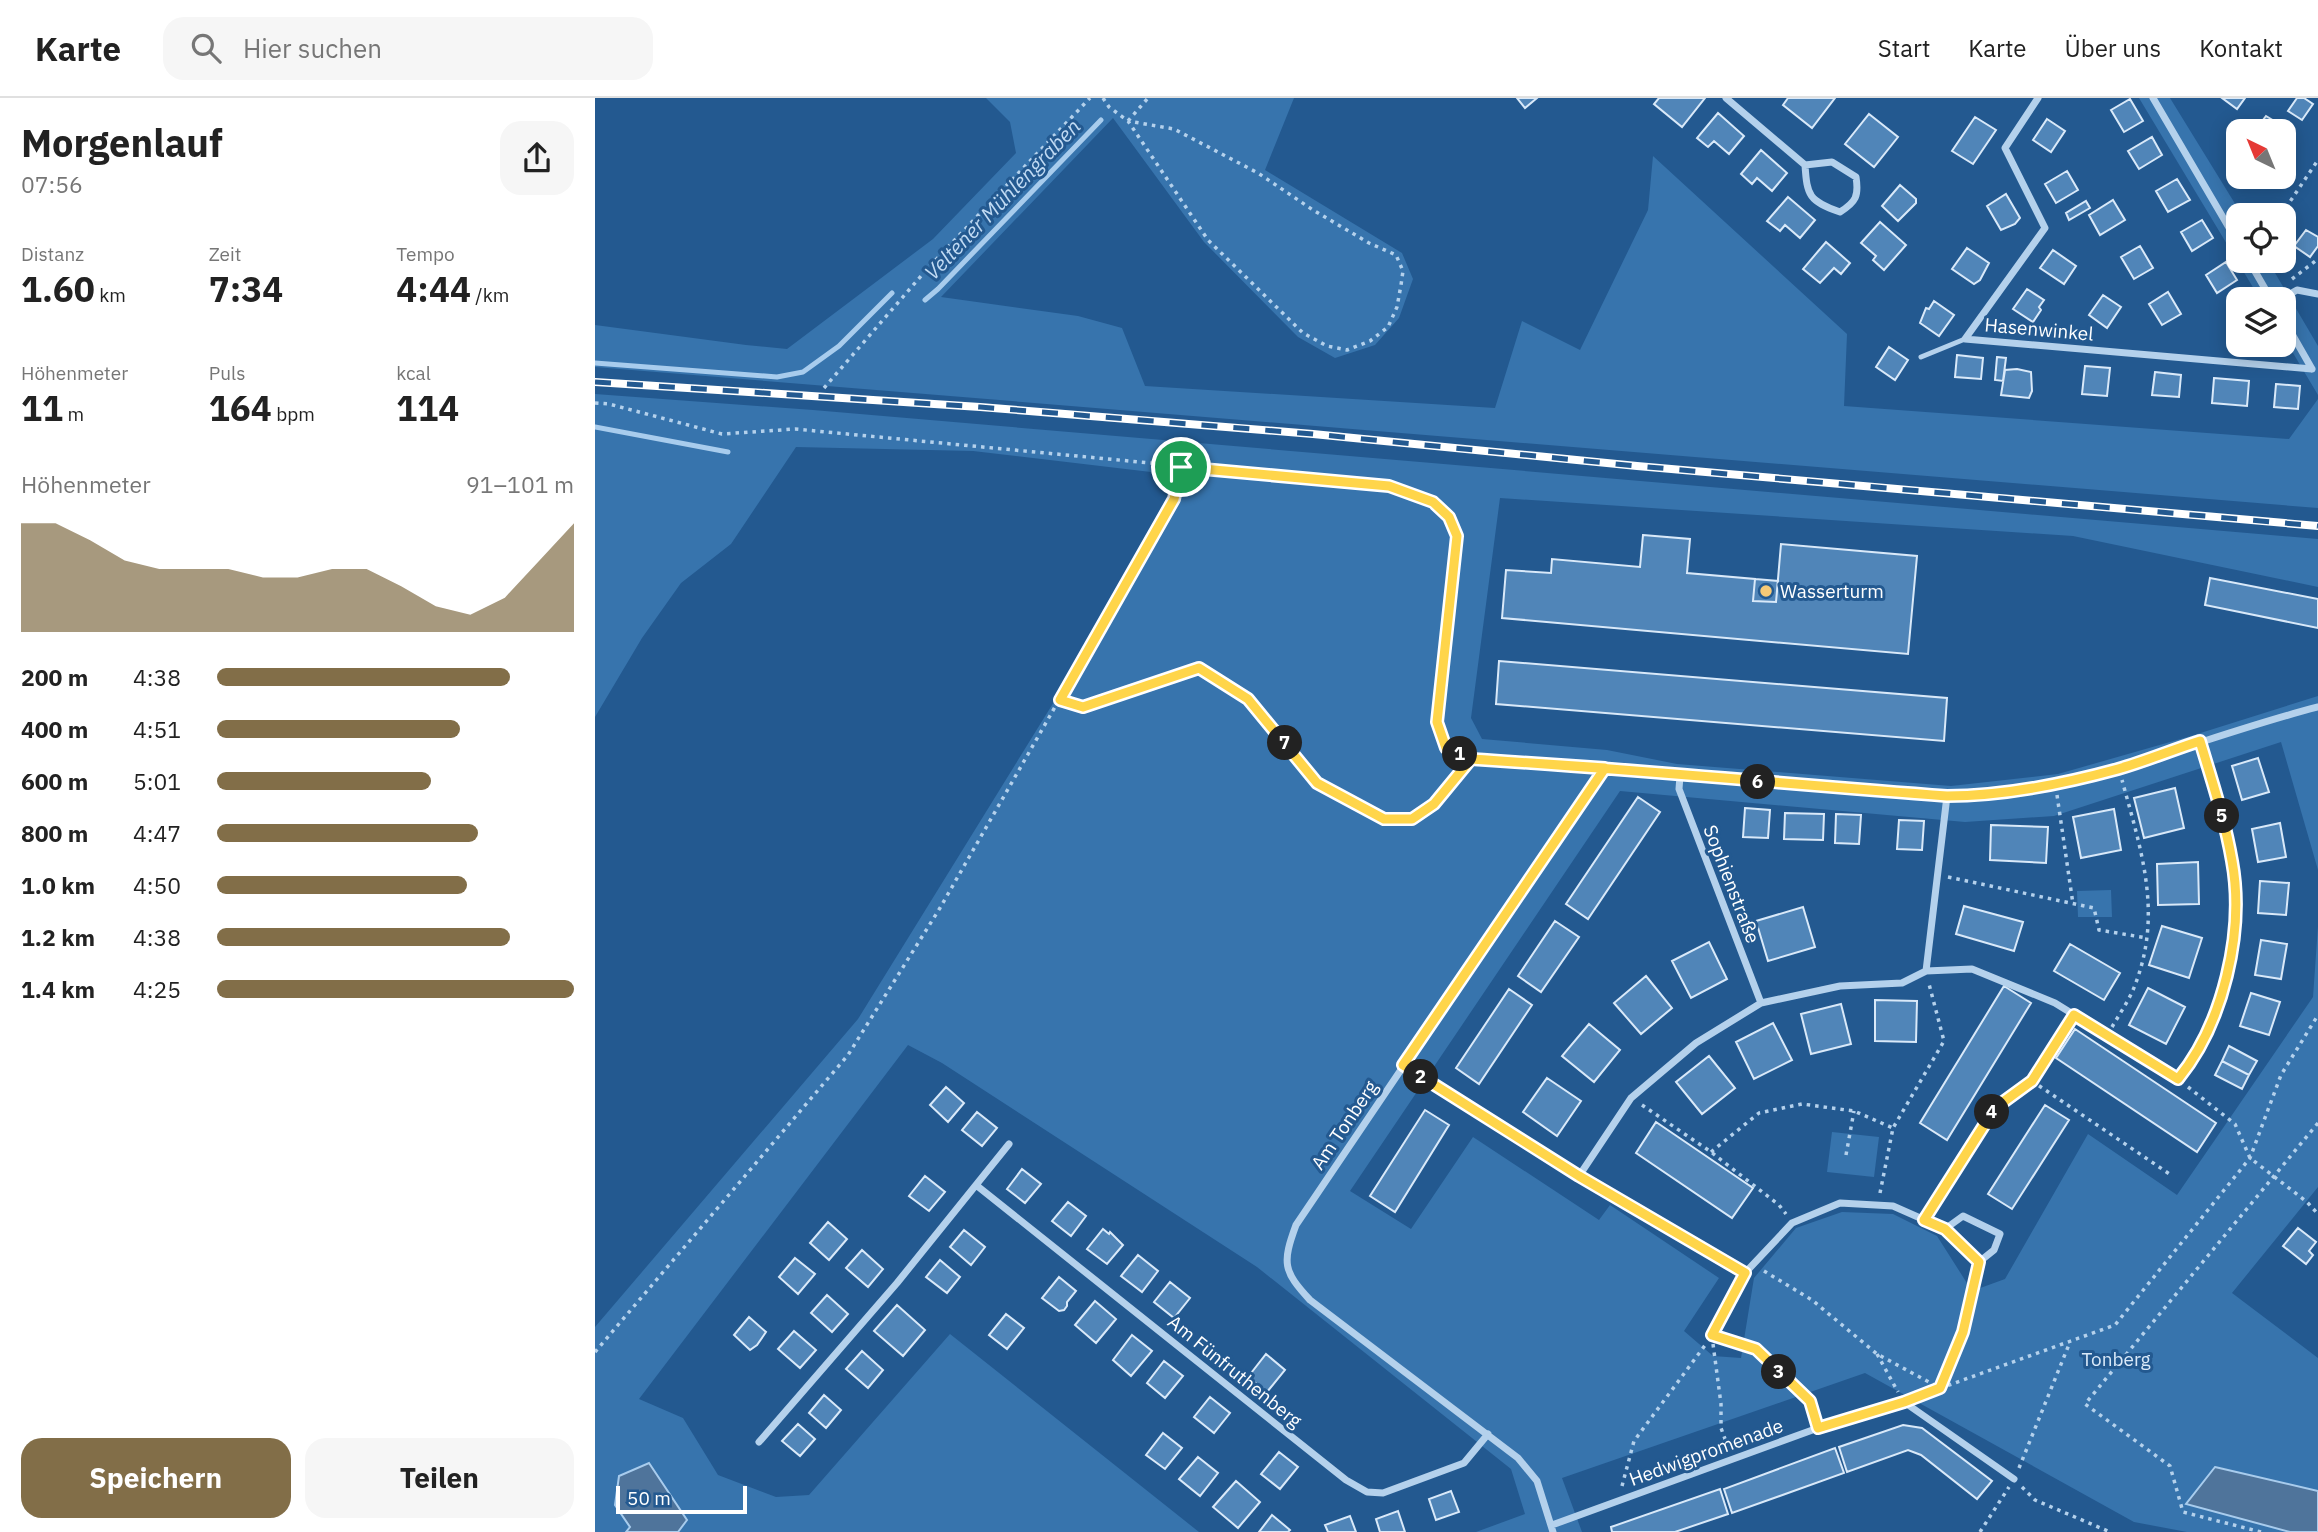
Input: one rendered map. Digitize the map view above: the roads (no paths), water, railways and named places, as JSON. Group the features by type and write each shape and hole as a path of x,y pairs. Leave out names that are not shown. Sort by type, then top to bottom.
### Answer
{"street":[{"path":"1726,98 1805,165 1807,190 1819,205 1840,212 1853,204 1859,194 1856,177 1832,162 1805,165"},
{"name":"Hasenwinkel","path":"1965,339 2045,228 2005,148 2039,98"},
{"path":"2153,98 2226,223"},
{"path":"2296,291 2318,294"},
{"name":"Hasenwinkel","path":"1965,339 2312,369 2296,341"},
{"path":"1680,776 1972,796 2055,784 2119,768 2318,707"},
{"path":"1579,1176 1631,1098 1696,1043 1761,1003 1840,986 1902,983 1926,971 1972,969 2055,1003 2178,1079 2192,1062 2217,1010 2231,958 2236,914 2233,863 2200,741"},
{"name":"Am Tonberg","path":"1552,1529 1537,1481 1518,1458 1310,1300 1296,1286 1286,1268 1288,1247 1296,1226 1605,768 1680,776"},
{"name":"Sophienstraße","path":"1680,776 1679,789 1761,1003"},
{"path":"1926,971 1947,796"},
{"path":"1403,1065 1579,1176 1745,1273"},
{"path":"759,1442 897,1283 1009,1144"},
{"name":"Am Fünfruthenberg","path":"976,1185 1346,1479 1367,1492 1383,1493 1464,1463 1488,1434"},
{"path":"1712,1335 1745,1273 1792,1223 1839,1203 1893,1206 1945,1229 1979,1262 1994,1250 2000,1234 1963,1216 1945,1229"},
{"name":"Hedwigpromenade","path":"1552,1529 1818,1428 1904,1402 2014,1479"}],"lane":[{"path":"1921,357 1965,339"}],"waterway":[{"name":"Veltener Mühlengraben","path":"925,300 1101,120"},
{"name":"Veltener Mühlengraben","path":"595,363 777,377 803,372 839,346 892,293"},
{"path":"595,427 728,452"}],"railway":[{"path":"595,382 980,407 1313,434 1637,466 2318,526"}],"place":[{"name":"Wasserturm","path":"1766,591"}],"park label":[{"name":"Tonberg","path":"2116,1359"}]}
